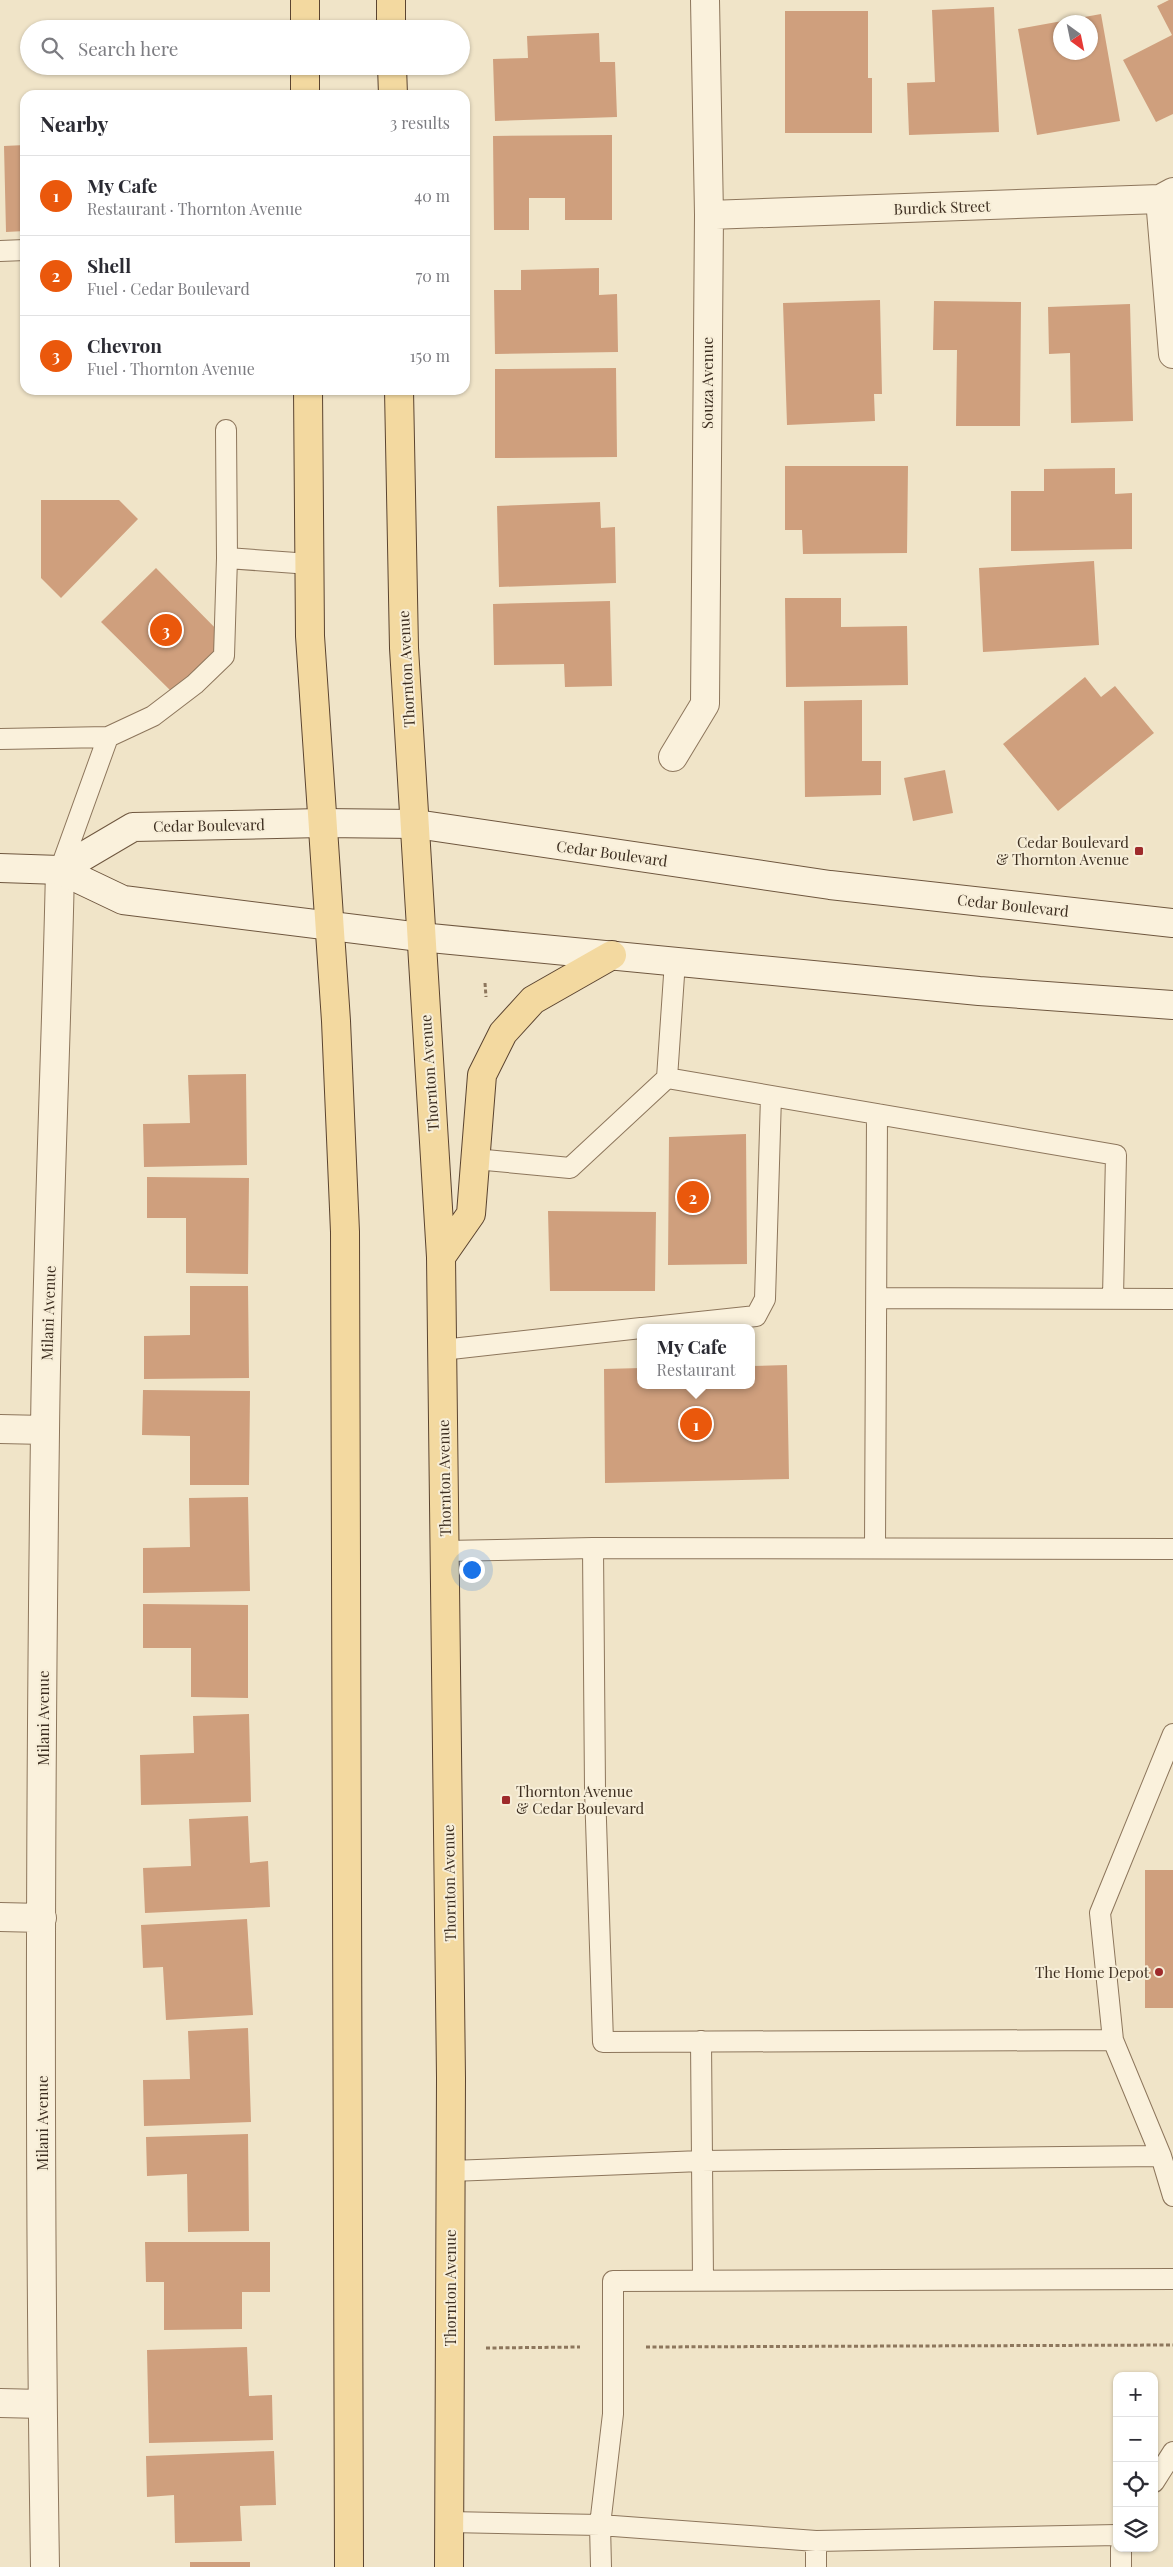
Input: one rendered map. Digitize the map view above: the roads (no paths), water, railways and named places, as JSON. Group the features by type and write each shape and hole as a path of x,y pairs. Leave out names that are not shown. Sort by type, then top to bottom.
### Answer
{"main road":[{"path":"305,0 305,20"},
{"path":"391,0 391,20"},
{"path":"305,75 305,90"},
{"path":"392,75 393,90"},
{"path":"308,395 310,636 336,1021 345,1232 348,2567"},
{"name":"Thornton Avenue","path":"399,395 404,648 416,824 420,937 441,1257 451,2171 448,2567"},
{"path":"441,1257 471,1214 482,1075 503,1033 533,1000 612,955"}],"street":[{"name":"Souza Avenue","path":"673,756 705,704 709,216 705,0"},
{"name":"Burdick Street","path":"709,216 1166,195"},
{"path":"1166,195 1173,354"},
{"name":"Cedar Boulevard","path":"60,870 133,827 322,823 416,824 830,885 1173,923"},
{"path":"0,868 60,870 123,900 328,924 420,937 979,991 1173,1005"},
{"name":"Milani Avenue","path":"45,2567 42,2404 44,1430 60,870"},
{"path":"0,1429 44,1430"},
{"path":"0,1917 42,1918"},
{"path":"0,2403 42,2404"}],"lane":[{"path":"0,251 20,250"},
{"path":"0,739 108,737 153,716 195,684 224,656 227,558 226,430"},
{"path":"227,558 310,564"},
{"path":"60,870 108,737"},
{"path":"475,1159 570,1168 667,1078 674,961"},
{"path":"667,1078 1116,1155 1113,1297"},
{"path":"680,1324 756,1316 765,1299 771,1096"},
{"path":"875,1548 877,1114"},
{"path":"877,1298 1113,1297 1173,1299"},
{"path":"442,1350 637,1329"},
{"path":"593,1548 595,1789 603,2042 1113,2040"},
{"path":"445,1551 593,1548 1173,1549"},
{"path":"1173,1734 1100,1913 1113,2040 1161,2156 1173,2196"},
{"path":"701,2041 703,2280"},
{"path":"451,2171 701,2160 1161,2156"},
{"path":"601,2567 600,2525 613,2414 613,2281 1173,2278"},
{"path":"1158,2476 1173,2452"},
{"path":"449,2522 600,2525 816,2542 1113,2535"},
{"path":"816,2542 816,2567"},
{"path":"1121,2552 1121,2567"}],"place":[{"name":"Chevron","path":"166,630"},
{"name":"Cedar Boulevard & Thornton Avenue","path":"1139,851"},
{"name":"Shell","path":"693,1197"},
{"name":"My Cafe","path":"696,1424"},
{"name":"Thornton Avenue & Cedar Boulevard","path":"506,1800"},
{"name":"The Home Depot","path":"1159,1972"}]}
